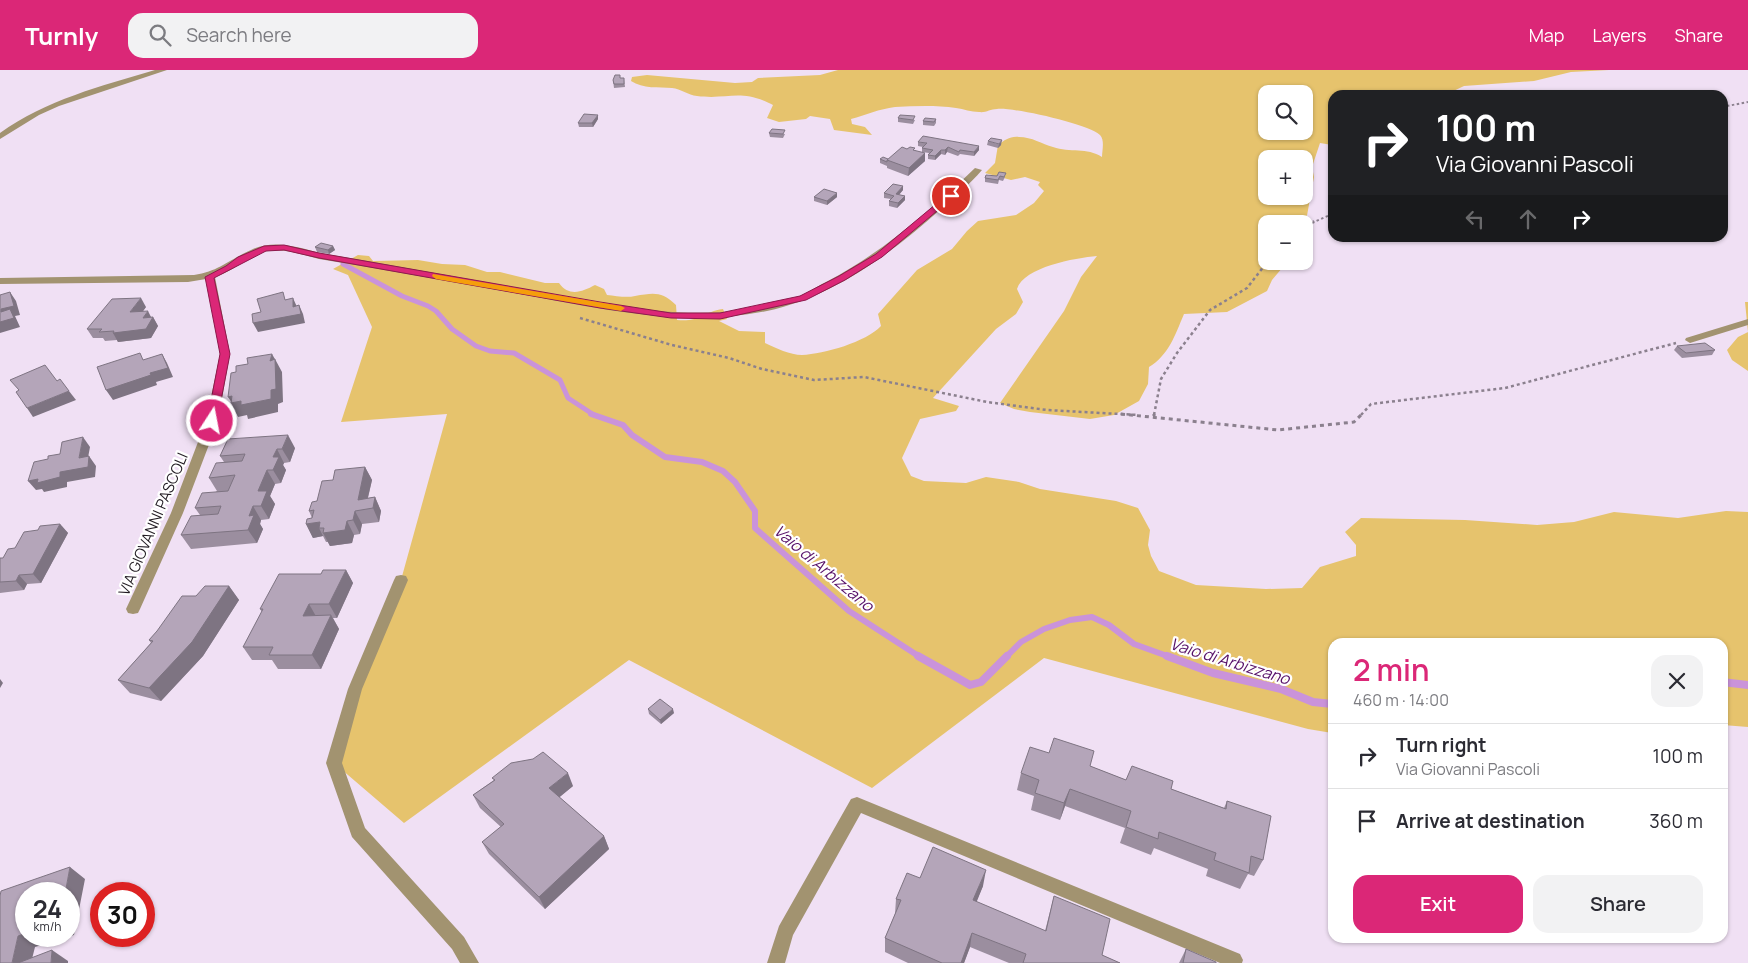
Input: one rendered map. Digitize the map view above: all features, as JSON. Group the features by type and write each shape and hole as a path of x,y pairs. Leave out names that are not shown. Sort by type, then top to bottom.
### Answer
{"street":[{"path":"0,137 34,116 78,96 162,70"},
{"path":"0,280 188,279 210,277 229,268 242,258 264,248 284,247 319,256 600,305 671,316 720,316 802,298 842,278 879,256 938,209 978,170"},
{"name":"VIA GIOVANNI PASCOLI","path":"133,609 177,513 212,421 225,354 210,277"},
{"path":"1690,340 1748,322"},
{"path":"401,580 355,689 334,763 358,832 458,943 470,963"},
{"path":"776,963 784,932 857,804 1234,960"}],"path":[{"path":"1728,106 1748,102"},
{"path":"1313,222 1328,216"},
{"path":"1154,416 1161,379 1176,353 1210,310 1248,288 1261,270"},
{"path":"579,318 672,345 729,358 762,369 814,380 864,378 987,402 1047,410 1154,416 1278,430 1354,422 1371,404 1505,388 1690,340"}],"shaded area":[{"path":"838,70 1609,70 1571,72 1534,81 1464,86 1456,90 1328,90 1328,144 1320,143 1313,164 1313,150 1258,150 1258,205 1309,205 1307,215 1258,215 1258,270 1280,270 1272,280 1267,291 1227,312 1184,314 1174,337 1162,357 1149,367 1148,384 1139,401 1114,415 1090,419 1030,412 1014,409 1000,403 1064,311 1081,277 1097,256 1076,259 1040,269 1022,281 1017,289 1023,302 1016,314 996,329 933,398 959,406 956,411 920,419 902,458 911,476 924,481 966,483 986,477 1019,482 1040,489 1116,501 1138,508 1150,530 1148,545 1151,556 1159,571 1196,585 1266,589 1302,588 1320,567 1356,556 1356,545 1345,532 1361,518 1465,520 1537,525 1574,522 1614,512 1678,518 1726,511 1748,512 1748,727 1728,725 1728,638 1328,638 1328,732 1308,729 1044,658 872,788 629,660 404,823 334,763 401,580 447,414 341,422 372,327 348,275 333,269 358,255 369,256 373,261 418,260 465,265 487,272 500,272 545,283 559,283 571,292 585,290 595,285 604,289 607,295 629,297 657,294 666,297 676,305 677,320 691,320 723,309 727,319 719,321 739,331 765,332 765,343 783,351 797,355 811,354 833,350 855,342 874,332 881,326 878,314 917,270 952,249 978,221 1016,215 1034,203 1044,191 1038,185 1040,182 1025,177 1011,180 985,173 995,163 998,145 1013,137 1024,137 1059,149 1090,152 1102,157 1102,137 1093,131 1066,121 1006,109 973,112 941,106 895,107 851,119 852,124 865,127 872,135 834,130 830,119 810,116 806,119 779,122 767,118 773,105 752,97 697,96 675,89 646,86 631,81 632,77 647,75 735,83 752,82 758,78 820,75"},
{"path":"1745,302 1748,302 1748,332"},
{"path":"1748,332 1748,371 1732,360 1727,350 1738,337"}],"building":[{"path":"615,75 620,75 620,78 624,78 624,84 614,84"},
{"path":"584,114 598,115 592,123 578,123"},
{"path":"900,115 915,116 913,120 898,118"},
{"path":"925,118 936,119 934,122 923,121"},
{"path":"772,129 785,130 783,134 769,133"},
{"path":"923,136 979,146 974,152 960,150 959,152 948,147 945,150 941,150 935,156 928,155 933,150 922,148 927,143 918,142"},
{"path":"991,138 1002,140 999,144 988,141"},
{"path":"902,147 907,149 910,147 915,148 913,150 925,153 909,168 887,160"},
{"path":"883,157 888,159 887,162 880,159"},
{"path":"999,172 1006,173 1004,177 1000,176 998,180 985,178 986,175 997,176"},
{"path":"893,184 903,186 896,194 905,196 898,203 889,201 894,196 884,193"},
{"path":"824,189 837,193 827,201 814,197"},
{"path":"321,243 333,246 328,250 315,247"},
{"path":"10,292 14,306 1,309 1,312 10,309 14,318 0,322 0,295"},
{"path":"283,292 285,300 293,298 293,307 299,305 301,314 253,323 252,314 261,312 257,299"},
{"path":"141,298 130,312 148,311 143,318 153,317 146,329 113,333 114,331 99,332 102,329 87,329 112,299"},
{"path":"1705,343 1715,350 1686,353 1677,346"},
{"path":"140,353 143,360 162,354 168,368 106,390 97,367"},
{"path":"272,354 270,361 275,359 276,389 271,390 271,399 241,405 241,401 231,403 232,396 228,397 231,373 236,372 236,366 248,364 247,358"},
{"path":"45,365 57,381 60,379 69,391 27,408 16,392 19,390 10,380"},
{"path":"288,435 282,449 277,449 273,457 279,457 273,470 267,470 258,491 267,491 261,506 253,506 249,516 254,515 248,530 181,535 191,516 218,514 221,506 195,508 202,493 228,491 235,475 209,478 216,463 242,461 245,454 220,456 228,439"},
{"path":"83,437 79,458 89,456 88,467 60,472 60,477 37,483 38,479 28,481 34,462 48,459 48,456 60,454 62,442"},
{"path":"365,467 358,500 375,497 373,508 355,511 353,520 347,521 345,530 323,533 324,528 319,528 320,522 306,524 307,519 312,518 314,510 309,511 312,502 317,501 322,481 333,480 335,470"},
{"path":"60,524 33,574 19,575 16,581 0,582 0,558 3,558 8,549 15,548 24,532 38,530 40,526"},
{"path":"323,570 346,570 329,604 309,604 303,616 331,615 312,655 269,655 273,647 243,647 263,609 260,609 279,574 321,574"},
{"path":"205,586 229,586 192,642 149,688 118,680 153,641 149,640 182,596 196,596"},
{"path":"660,699 673,709 660,720 648,709"},
{"path":"1054,738 1094,751 1090,766 1126,780 1132,766 1173,781 1171,789 1226,809 1227,801 1271,816 1263,860 1251,856 1249,873 1214,860 1216,853 1159,832 1158,839 1126,827 1131,811 1070,789 1064,803 1035,793 1039,780 1021,773 1030,747 1049,753"},
{"path":"543,752 568,773 549,788 604,836 539,897 482,842 504,824 473,795 495,780 492,778 511,763 533,759"},
{"path":"933,847 986,870 973,900 1046,931 1054,896 1110,919 1102,955 1120,963 1023,963 1026,954 972,933 961,963 942,963 885,938 901,900 896,899 907,873 920,878"},
{"path":"70,867 67,882 27,882"},
{"path":"15,886 16,947 12,963 0,963 1,891"},
{"path":"1186,949 1216,962 1216,963 1183,963"},
{"path":"52,950 51,963 18,963"}],"waterway":[{"name":"Vaio di Arbizzano","path":"343,264 402,296 428,306 436,311 452,329 476,346 490,351 514,353 560,380 568,398 594,415"},
{"name":"Vaio di Arbizzano","path":"591,414 623,425 632,435 665,457 702,462 723,471 735,482 755,511 755,528 849,611 920,657"},
{"name":"Vaio di Arbizzano","path":"918,656 970,685 981,682 1021,642 1044,629 1070,620 1092,617 1109,625 1134,644 1170,657"},
{"name":"Vaio di Arbizzano","path":"1167,656 1213,673 1281,689 1313,702 1328,704"},
{"name":"Vaio di Arbizzano","path":"1728,683 1748,685"}],"slow traffic":[{"path":"436,276 621,308"}],"route":[{"path":"212,421 225,354 210,277 229,268 242,258 264,248 284,247 319,256 671,316 720,316 802,298 842,278 879,256 938,209 951,196"}]}
